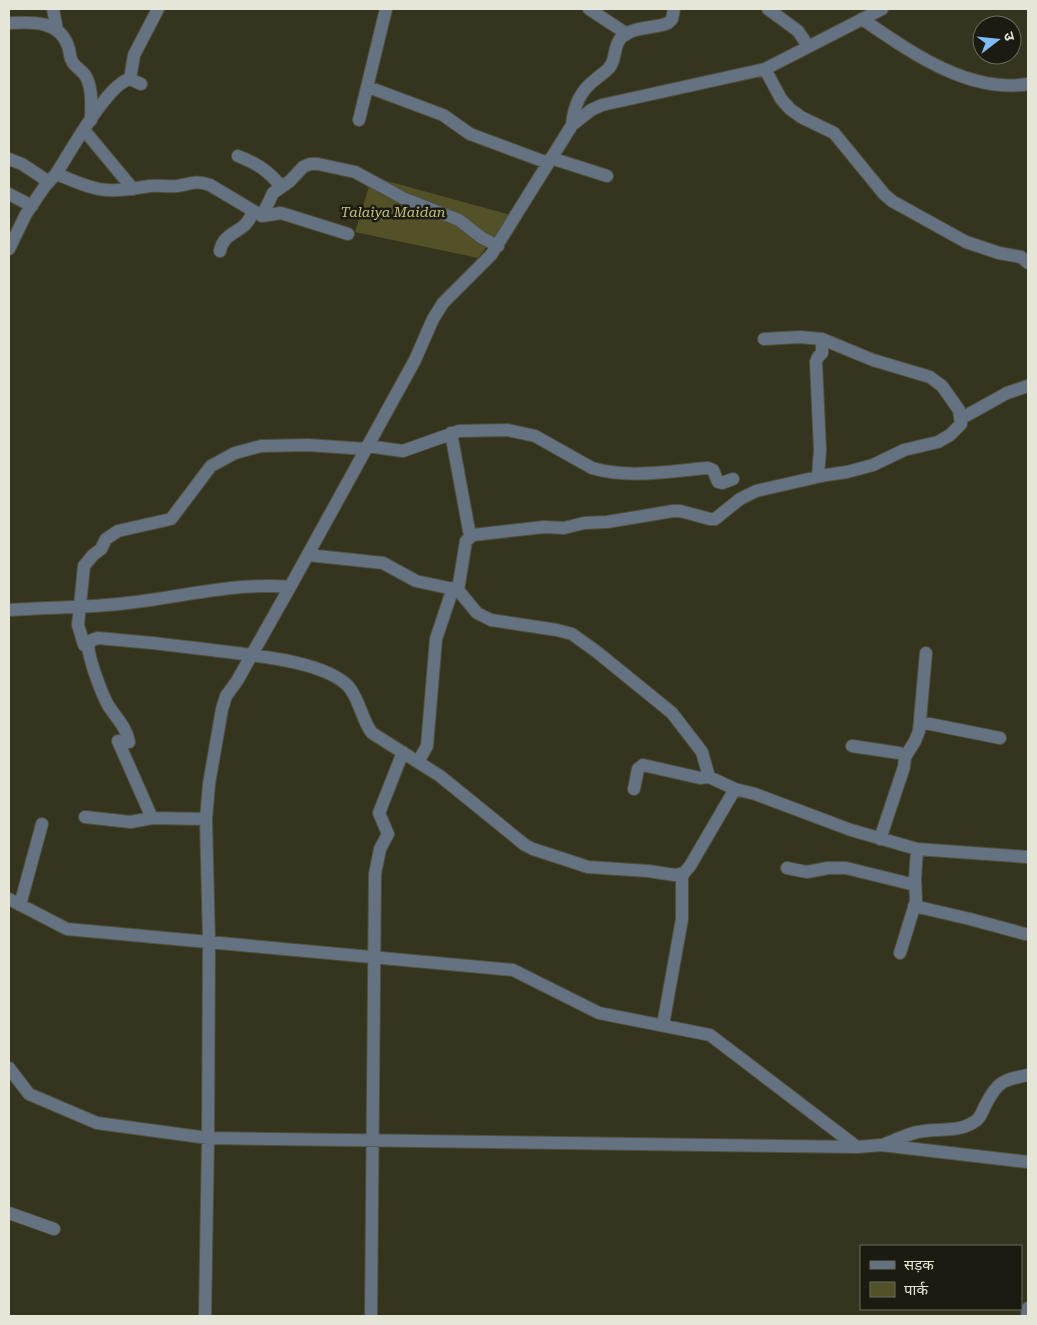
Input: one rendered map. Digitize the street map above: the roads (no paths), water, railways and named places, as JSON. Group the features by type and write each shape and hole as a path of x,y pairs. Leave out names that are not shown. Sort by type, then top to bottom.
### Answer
{"street":[{"path":"54,9 57,30 68,45 71,60 85,74 91,93 88,125 133,189"},
{"path":"9,249 32,206 99,107 119,85 136,82 134,55 158,9"},
{"path":"359,120 386,9"},
{"path":"589,9 621,41"},
{"path":"572,125 573,112 580,95 612,64 621,41 636,30 668,24 672,19 674,9"},
{"path":"768,9 798,31 808,46"},
{"path":"205,1316 209,942 206,819 209,784 222,708 226,696 308,555 415,360 433,319 443,304 486,261 498,246 572,125 590,110 602,105 765,69 882,9"},
{"path":"862,19 916,55 972,80 1006,87 1028,84"},
{"path":"9,23 40,23 57,30"},
{"path":"765,69 790,109 801,117 824,127 834,134 892,201 966,242 1021,258 1028,263"},
{"path":"368,87 443,115 470,134 607,176"},
{"path":"238,156 259,165 270,173 281,186"},
{"path":"9,159 52,178 99,189 178,186 195,181 202,182 257,214 281,213 348,234"},
{"path":"220,251 222,243 227,237 236,233 250,221 273,193 290,181 303,167 310,164 355,172 403,198 459,220 482,238 498,246"},
{"path":"9,194 32,206"},
{"path":"418,762 427,746 436,639 456,589 466,541 470,536 544,527 564,528 584,523 607,522 673,511 710,519 715,518 740,499 756,491 872,465 904,450 938,442 956,431 961,424 962,418 959,410 942,386 930,378 873,360 822,339 800,337 764,339"},
{"path":"818,476 820,444 816,362 822,353 822,339"},
{"path":"962,418 1007,393 1028,386"},
{"path":"84,646 78,626 84,566 92,555 101,549 106,539 118,531 171,518 211,466 236,453 261,446 366,447 403,451 451,433 467,430 508,430 535,436 592,468 620,473 643,473 708,468 713,470 718,482 722,483 733,480"},
{"path":"451,433 470,536"},
{"path":"308,555 383,563 416,581 456,589 477,613 491,620 564,631 577,637 672,714 702,752 709,777"},
{"path":"9,610 126,603 242,586 269,585 290,587"},
{"path":"152,818 123,741 127,732 110,708 103,694 89,654 88,645 92,640 98,638 251,655 317,668 348,686 372,733 440,776 532,849 588,867 648,871 675,875 684,873"},
{"path":"880,839 904,767 905,757 915,741 920,722 926,653"},
{"path":"920,722 1000,738"},
{"path":"852,746 899,752 905,757"},
{"path":"371,1316 371,1140 375,958 374,874 380,849 388,834 379,813 402,752"},
{"path":"634,789 638,769 643,765 700,778 709,777 734,789 755,794 851,830 917,849 1028,857"},
{"path":"663,1025 682,919 682,877 734,789"},
{"path":"85,817 130,822 152,818 206,819"},
{"path":"42,824 14,902 67,929 513,970 599,1012 710,1035 857,1147"},
{"path":"900,953 917,894 915,885 917,849"},
{"path":"787,868 807,872 828,868 846,868 915,885"},
{"path":"914,906 1025,934"},
{"path":"9,1068 30,1094 97,1123 208,1138 857,1147 881,1145 1028,1162"},
{"path":"881,1145 919,1132 959,1128 974,1123 979,1118 1000,1082 1028,1075"},
{"path":"9,1213 54,1229"},
{"path":"1027,1316 1028,1308"}],"park label":[{"name":"Talaiya Maidan","path":"393,212"}]}
